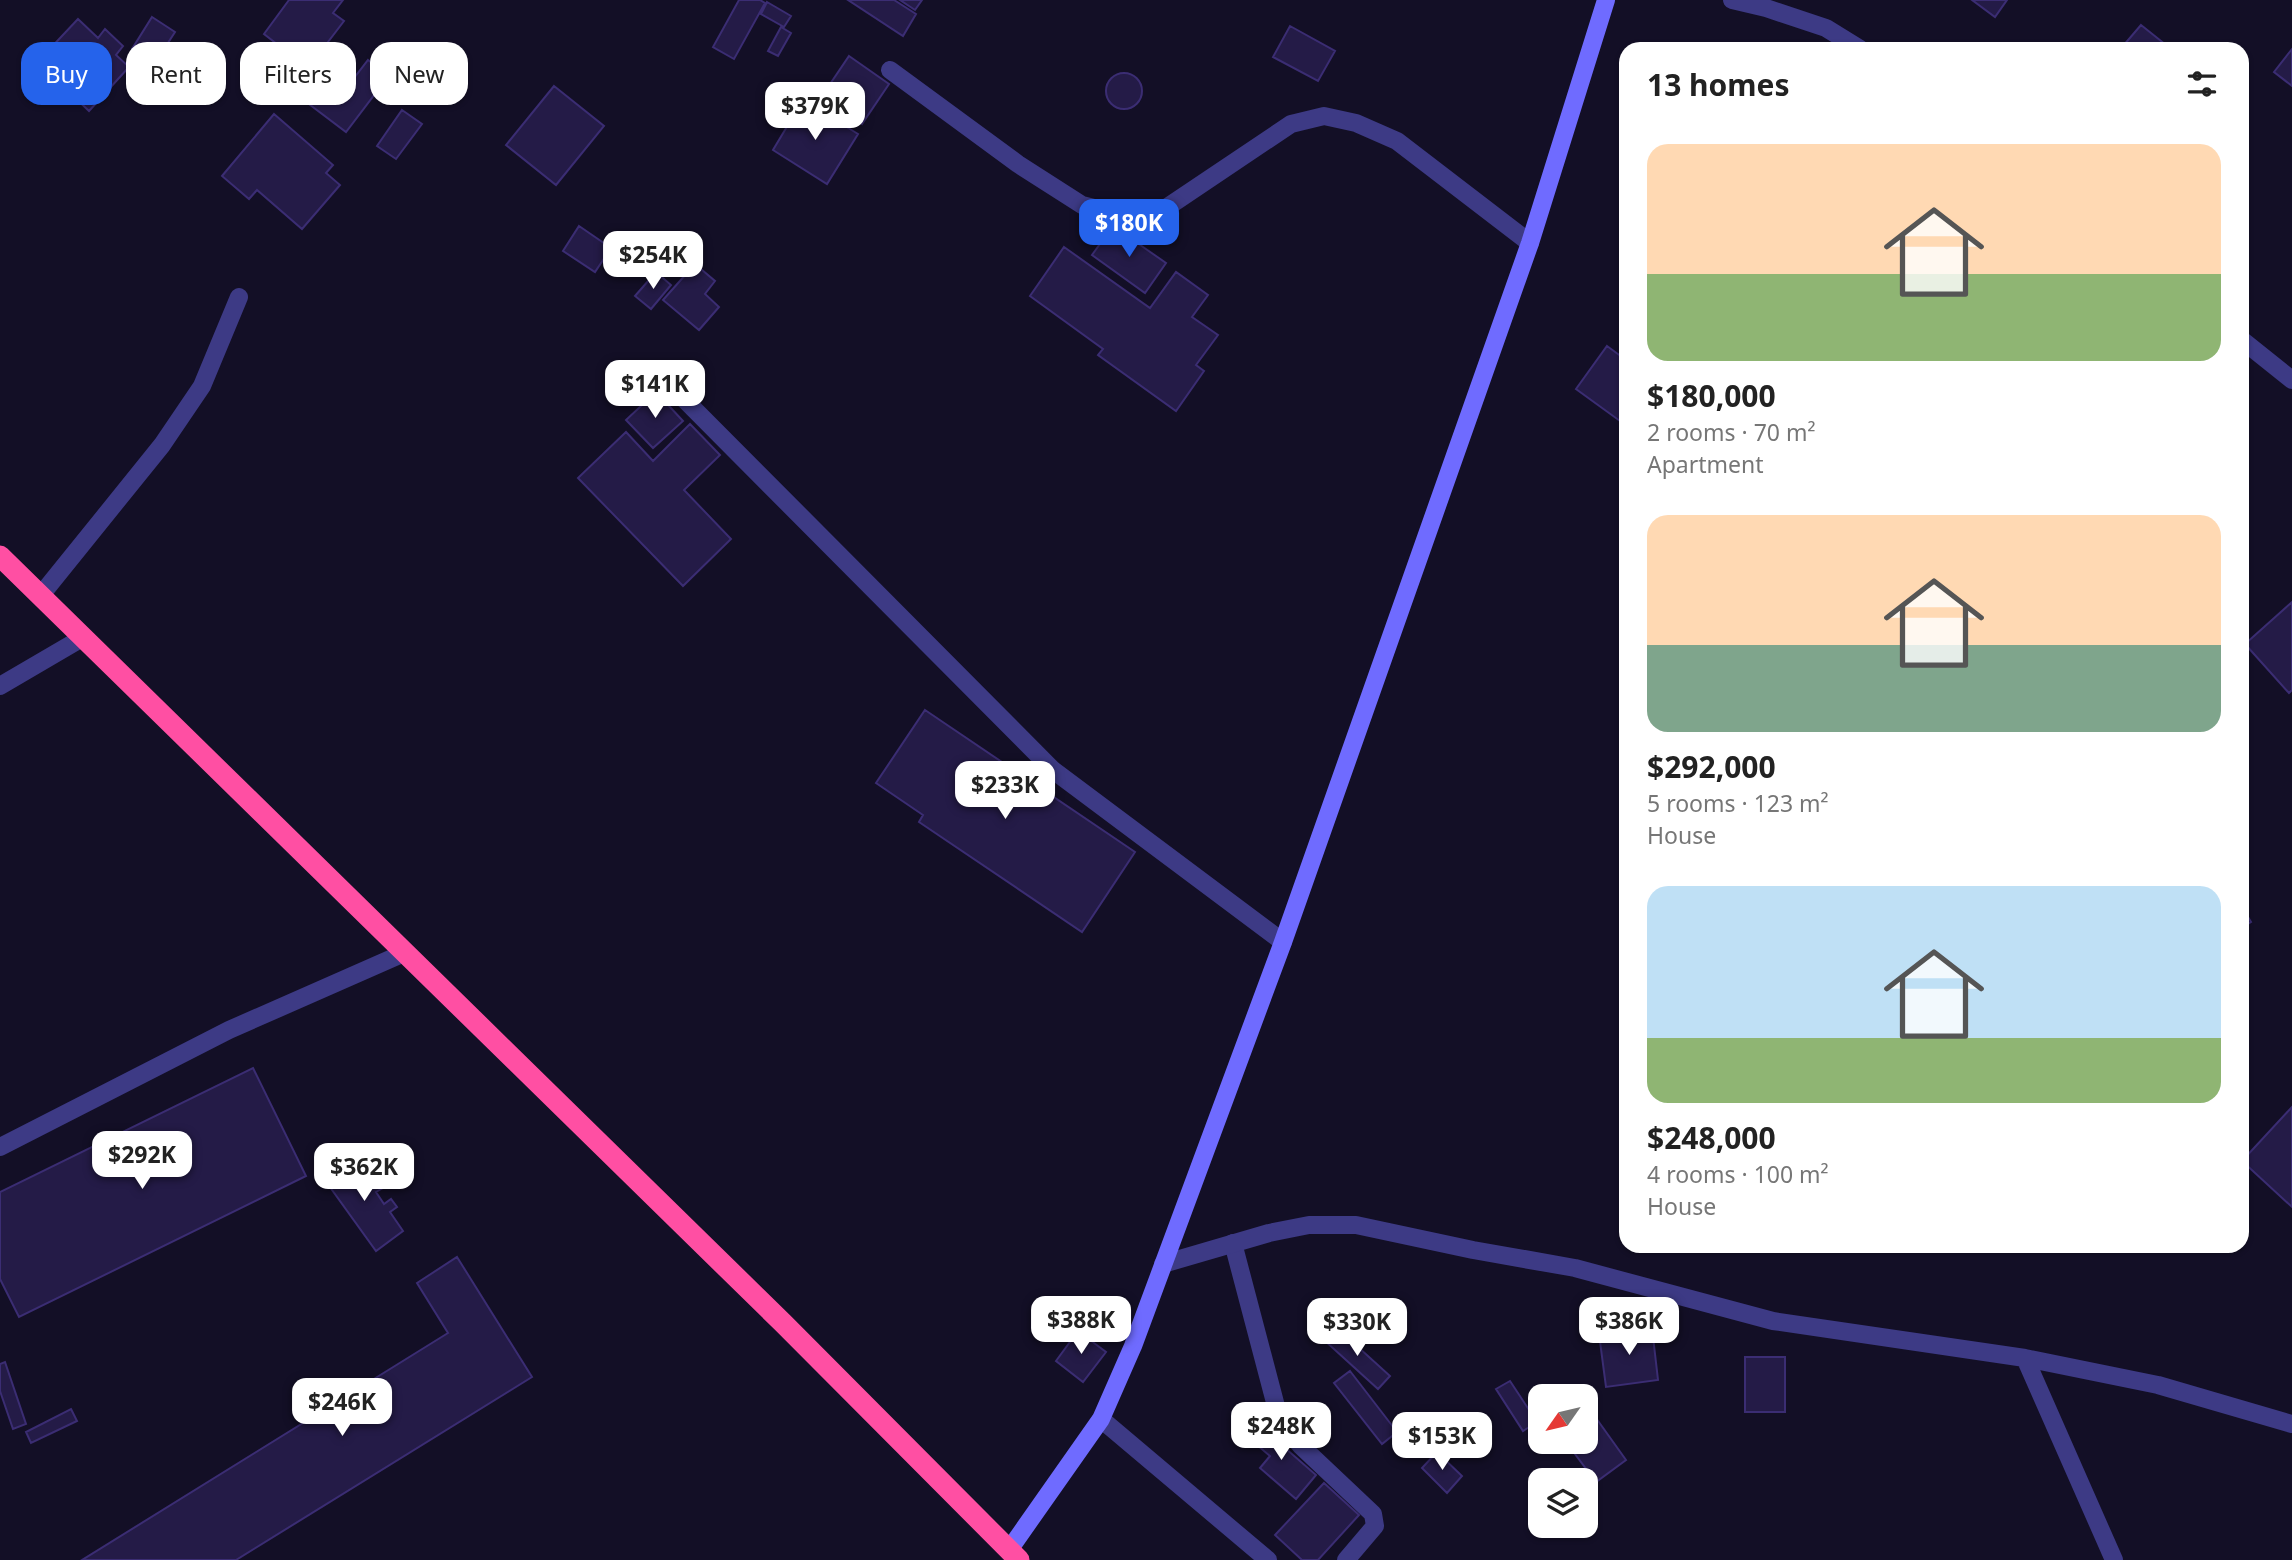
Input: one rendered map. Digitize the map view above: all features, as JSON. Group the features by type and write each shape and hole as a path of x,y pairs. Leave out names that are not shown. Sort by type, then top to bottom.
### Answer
{"highway":[{"path":"0,556 783,1322 1009,1557"}],"street":[{"path":"1009,1557 1101,1419 1133,1346 1283,942 1531,243 1606,0"},
{"path":"1731,0 1766,8 1826,29 1848,42"},
{"path":"890,70 1017,164 1082,205 1137,219 1160,212 1291,124 1324,116 1356,123 1397,141 1531,243"},
{"path":"41,595 162,445 202,386 239,297"},
{"path":"2249,346 2292,380"},
{"path":"681,395 1053,770 1283,942"},
{"path":"0,686 82,638"},
{"path":"0,1147 229,1030 404,953"},
{"path":"1163,1264 1233,1243 1309,1225 1356,1225 1575,1268 1773,1321 2025,1358 2158,1385 2292,1424"},
{"path":"1233,1243 1277,1410 1301,1446 1373,1514 1375,1526 1346,1560"},
{"path":"2025,1358 2114,1560"},
{"path":"1101,1419 1268,1560"}],"building":[{"path":"289,0 343,0 333,13 344,21 328,42 274,42 264,34"},
{"path":"739,0 760,0 765,3 734,59 713,47"},
{"path":"848,0 894,0 916,14 903,36"},
{"path":"900,0 922,0 915,10"},
{"path":"1972,0 2007,0 1995,17"},
{"path":"767,2 791,16 784,27 761,14"},
{"path":"152,17 175,32 169,42 136,42"},
{"path":"78,19 98,38 105,29 123,46 116,55 126,64 126,70 112,86 112,42 56,42"},
{"path":"2141,25 2162,42 2126,42"},
{"path":"1290,26 1335,51 1318,81 1273,57"},
{"path":"781,27 791,33 778,56 768,51"},
{"path":"2292,49 2292,86 2274,72"},
{"path":"849,56 889,84 862,124 822,96"},
{"path":"368,60 370,62 370,101 346,132 310,105 356,105 356,75"},
{"path":"1124,73 1136,79 1142,91 1136,103 1124,109 1112,103 1106,91 1112,79"},
{"path":"554,86 604,126 556,185 506,145"},
{"path":"803,100 858,134 827,184 773,150"},
{"path":"83,105 94,105 89,111"},
{"path":"402,110 422,124 396,159 377,146"},
{"path":"274,114 333,165 326,173 340,185 302,229 257,190 249,199 222,176"},
{"path":"579,226 611,248 595,272 563,251"},
{"path":"1113,226 1166,263 1145,293 1092,255"},
{"path":"1064,247 1150,308 1176,272 1208,295 1192,317 1218,335 1196,365 1204,371 1176,411 1098,355 1103,349 1030,296"},
{"path":"695,264 715,281 705,294 719,307 699,330 663,300"},
{"path":"656,272 671,285 651,309 635,296"},
{"path":"1607,346 1619,355 1619,420 1576,389"},
{"path":"656,392 683,421 653,448 626,420"},
{"path":"690,424 720,455 684,490 731,539 683,586 578,478 626,432 653,461"},
{"path":"2292,602 2292,690 2289,693 2249,648 2249,640"},
{"path":"925,710 1135,852 1082,932 919,822 923,815 876,783"},
{"path":"253,1068 306,1176 19,1317 0,1279 0,1192"},
{"path":"2292,1107 2292,1207 2249,1167 2249,1153"},
{"path":"346,1159 354,1170 364,1163 368,1170 361,1174 369,1185 377,1179 383,1188 376,1192 384,1204 391,1199 397,1207 390,1212 403,1231 376,1251 322,1176"},
{"path":"457,1257 532,1377 236,1560 82,1560 448,1333 417,1283"},
{"path":"1336,1327 1390,1376 1378,1389 1324,1340"},
{"path":"1652,1328 1658,1380 1606,1387 1599,1334"},
{"path":"1078,1331 1106,1352 1083,1382 1056,1361"},
{"path":"1745,1357 1785,1357 1785,1412 1745,1412"},
{"path":"5,1362 26,1424 13,1429 0,1391 0,1364"},
{"path":"1350,1371 1397,1432 1382,1444 1334,1383"},
{"path":"1510,1381 1528,1408 1528,1428 1523,1431 1496,1389"},
{"path":"71,1409 77,1421 31,1443 26,1432"},
{"path":"1253,1420 1316,1475 1296,1499 1260,1468 1270,1456 1243,1433"},
{"path":"1598,1421 1626,1460 1598,1481 1598,1468 1586,1468 1575,1454 1598,1454"},
{"path":"1437,1452 1462,1476 1447,1493 1422,1468"},
{"path":"1324,1483 1359,1515 1318,1560 1302,1560 1275,1535"}]}
